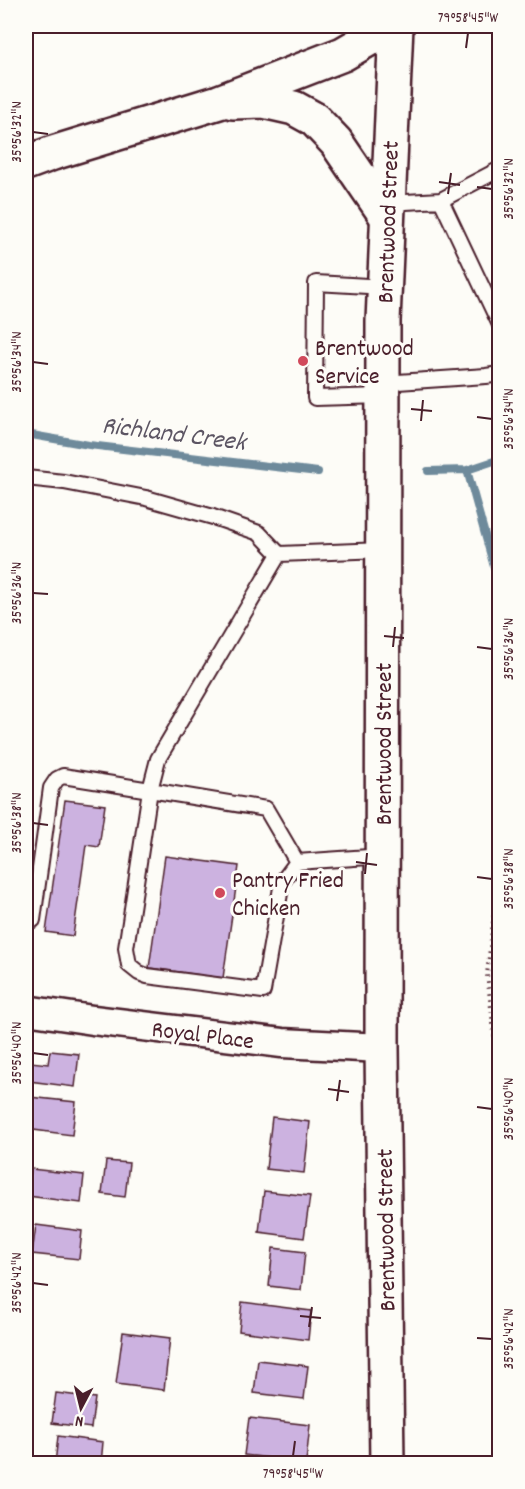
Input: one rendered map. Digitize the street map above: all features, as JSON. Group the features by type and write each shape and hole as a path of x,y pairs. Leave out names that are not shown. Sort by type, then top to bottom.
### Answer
{"main road":[{"path":"26,163 219,102 343,54 391,26"},
{"name":"Brentwood Street","path":"387,1464 382,1048 383,390 396,26"},
{"path":"219,102 262,101 294,108 314,119 336,142 388,210"}],"street":[{"name":"Royal Place","path":"26,1010 282,1043 382,1048"}],"lane":[{"path":"388,210 441,200 500,168"},
{"path":"441,200 500,325"},
{"path":"385,287 316,283 315,398 500,374"},
{"path":"26,478 64,482 146,498 213,517 259,533 279,554 383,550"},
{"path":"279,554 158,759 150,790 126,948 129,965 147,976 263,992 282,882 297,862 383,856"},
{"path":"33,920 51,788 57,779 63,776 266,809 297,862"}],"path":[{"path":"500,906 494,913 488,974 500,1083"}],"building":[{"path":"65,800 105,805 99,847 86,845 73,936 46,932"},
{"path":"165,856 239,866 223,978 149,968"},
{"path":"50,1051 79,1054 75,1087 29,1081 31,1062 48,1064"},
{"path":"29,1097 76,1102 72,1135 26,1129"},
{"path":"272,1117 310,1122 304,1173 266,1169"},
{"path":"106,1161 129,1163 125,1197 102,1194"},
{"path":"31,1169 84,1175 81,1203 28,1196"},
{"path":"264,1191 310,1196 304,1238 259,1232"},
{"path":"36,1225 82,1231 79,1259 32,1254"},
{"path":"273,1248 305,1252 301,1290 269,1286"},
{"path":"242,1302 311,1311 308,1340 239,1331"},
{"path":"123,1332 170,1338 164,1390 116,1384"},
{"path":"258,1360 308,1366 304,1399 254,1393"},
{"path":"56,1393 95,1398 91,1428 52,1423"},
{"path":"249,1418 310,1425 306,1462 244,1455"},
{"path":"58,1436 103,1442 101,1464 55,1464"}],"waterway":[{"name":"Richland Creek","path":"26,434 89,445 318,472"},
{"name":"Richland Creek","path":"428,471 467,470 500,459"},
{"path":"467,470 494,567 500,577"}],"place":[{"name":"Brentwood Service","path":"303,361"},
{"name":"Pantry Fried Chicken","path":"220,893"}]}
